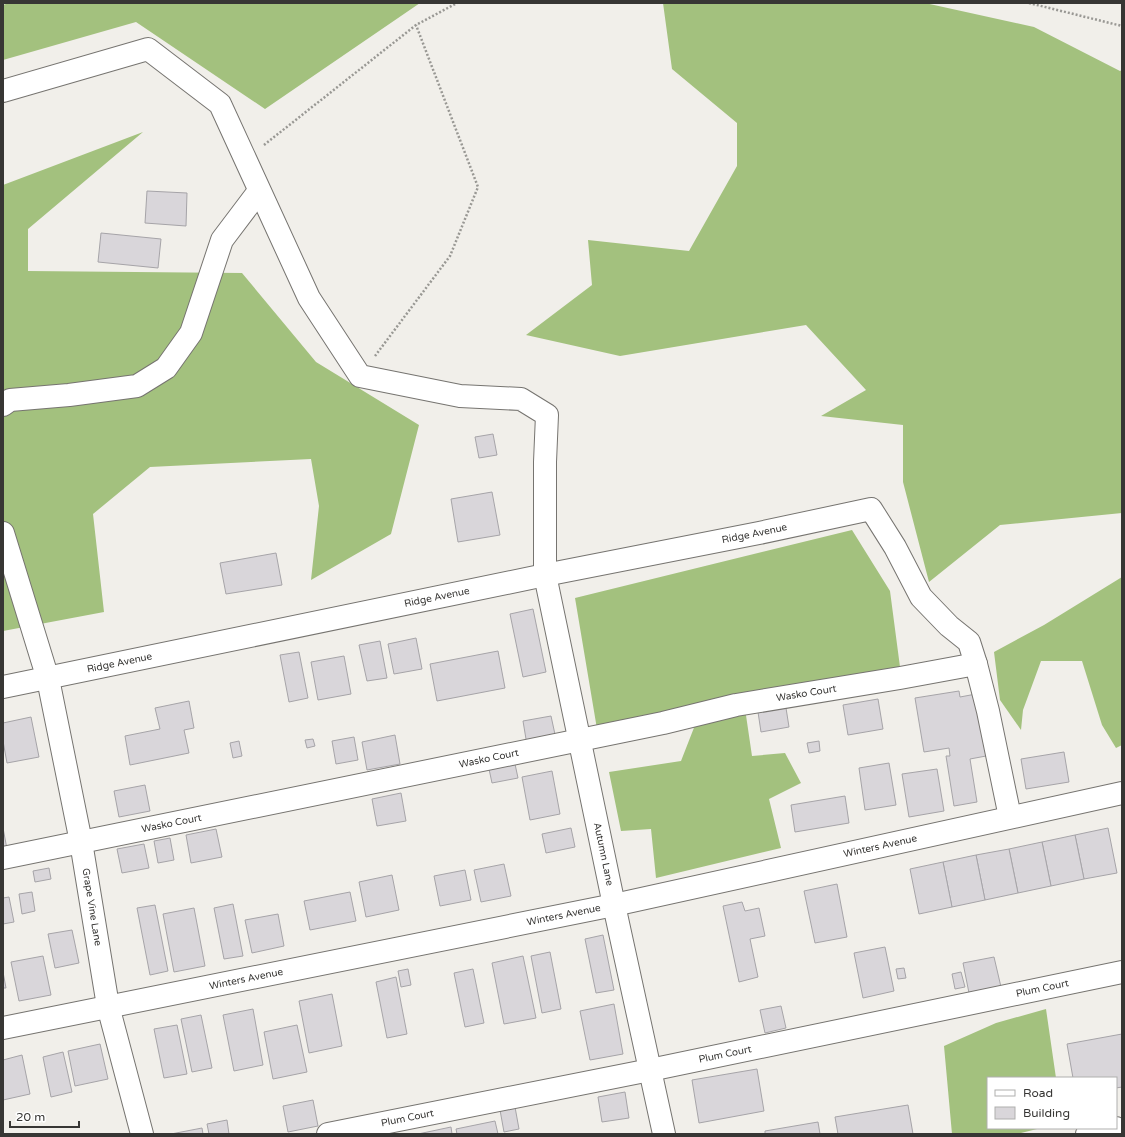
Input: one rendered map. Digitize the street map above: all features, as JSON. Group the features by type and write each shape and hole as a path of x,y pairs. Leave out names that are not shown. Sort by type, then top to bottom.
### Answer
{"street":[{"path":"3,91 148,49 220,104 309,298 360,376"},
{"path":"3,405 10,400 69,395 137,386 166,368 191,333 222,240 259,191"},
{"name":"Autumn Lane","path":"360,376 460,396 521,399 547,415 544,462 545,575 614,905 664,1134"},
{"name":"Ridge Avenue","path":"3,687 48,679 545,575 729,539 871,509 895,547 922,597 949,626 969,642 976,664"},
{"name":"Grape Vine Lane","path":"3,533 48,679 81,842 108,1006 142,1134"},
{"path":"976,664 988,711 1010,817"},
{"name":"Wasko Court","path":"3,858 663,723 736,705 976,664"},
{"name":"Winters Avenue","path":"3,1028 614,905 1010,817 1122,795"},
{"name":"Plum Court","path":"328,1134 650,1070 1122,972"},
{"path":"1087,1134 1111,1129"}],"path":[{"path":"245,160 416,25 457,3"},
{"path":"1029,3 1122,26"},
{"path":"360,376 450,256 478,187 416,25"}],"green space":[{"path":"9,3 420,3 265,109 136,22 3,60 3,5"},
{"path":"663,3 925,3 1034,27 1120,71 1122,70 1122,513 1000,525 929,582 903,482 903,425 821,416 866,390 806,325 620,356 526,335 592,285 588,240 689,251 737,166 737,123 672,69"},
{"path":"143,132 28,229 28,271 242,273 316,362 419,425 391,534 311,580 319,506 311,459 150,467 93,514 104,612 3,631 3,185"},
{"path":"852,530 890,591 900,667 743,695 752,756 785,753 801,783 769,799 781,848 656,878 651,829 621,831 609,772 681,761 697,720 597,729 575,598"},
{"path":"1122,577 1122,745 1116,748 1102,725 1082,661 1041,661 1023,710 1021,730 1000,700 994,652 1044,625"},
{"path":"1046,1009 1056,1077 987,1077 987,1129 1037,1129 1017,1134 952,1134 944,1046 996,1023"}],"building":[{"path":"147,191 187,193 186,226 145,223"},
{"path":"101,233 161,239 158,268 98,262"},
{"path":"493,434 497,455 479,458 475,437"},
{"path":"492,492 500,535 458,542 451,499"},
{"path":"276,553 282,585 226,594 220,563"},
{"path":"533,609 546,672 523,677 510,614"},
{"path":"416,638 422,669 394,674 388,644"},
{"path":"380,641 387,678 367,681 359,645"},
{"path":"498,651 505,688 437,701 430,664"},
{"path":"299,652 308,698 289,702 280,655"},
{"path":"344,656 351,694 318,700 311,662"},
{"path":"959,691 960,697 976,694 986,756 970,759 977,802 954,806 946,756 950,756 949,748 924,752 915,698"},
{"path":"878,699 883,729 848,735 843,705"},
{"path":"189,701 194,728 184,730 189,753 130,765 125,736 160,729 155,708"},
{"path":"786,708 789,727 761,732 758,712"},
{"path":"551,716 556,739 527,745 523,721"},
{"path":"31,717 39,757 7,763 3,741 3,723"},
{"path":"395,735 400,764 367,770 362,742"},
{"path":"354,737 358,760 336,764 332,741"},
{"path":"313,739 315,746 307,748 305,740"},
{"path":"239,741 242,756 233,758 230,743"},
{"path":"819,741 820,751 809,753 807,743"},
{"path":"1064,752 1069,782 1026,789 1021,759"},
{"path":"889,763 896,805 865,810 859,768"},
{"path":"515,764 518,778 492,783 489,769"},
{"path":"937,769 944,811 909,817 902,774"},
{"path":"552,771 560,814 530,820 522,777"},
{"path":"145,785 150,811 119,817 114,791"},
{"path":"401,793 406,821 377,826 372,799"},
{"path":"845,796 849,823 795,832 791,805"},
{"path":"3,828 7,849 3,849"},
{"path":"571,828 575,847 546,853 542,834"},
{"path":"1108,828 1117,873 1084,879 1075,835"},
{"path":"216,829 222,857 191,863 186,835"},
{"path":"1075,835 1084,879 1051,886 1042,842"},
{"path":"170,838 174,860 158,863 154,841"},
{"path":"1042,842 1051,886 1018,893 1009,849"},
{"path":"144,844 149,868 122,873 117,849"},
{"path":"1009,849 1018,893 985,900 976,855"},
{"path":"976,855 985,900 952,907 943,862"},
{"path":"943,862 952,907 919,914 910,869"},
{"path":"504,864 511,896 481,902 474,870"},
{"path":"49,868 51,879 35,882 33,871"},
{"path":"465,870 471,900 440,906 434,876"},
{"path":"392,875 399,910 366,917 359,882"},
{"path":"837,884 847,937 815,943 804,891"},
{"path":"32,892 35,911 22,914 19,894"},
{"path":"350,892 356,921 310,930 304,901"},
{"path":"9,897 14,922 3,924 3,898"},
{"path":"742,902 745,911 759,908 765,936 750,939 758,977 739,982 723,906"},
{"path":"233,904 243,956 224,959 214,908"},
{"path":"155,905 168,971 150,975 137,908"},
{"path":"194,908 205,966 174,972 163,914"},
{"path":"278,914 284,946 252,953 245,920"},
{"path":"72,930 79,963 55,968 48,934"},
{"path":"603,935 614,990 596,993 585,939"},
{"path":"885,947 894,991 863,998 854,953"},
{"path":"550,952 561,1009 542,1013 531,956"},
{"path":"43,956 51,995 19,1001 11,962"},
{"path":"523,956 536,1018 504,1024 492,963"},
{"path":"994,957 1001,987 969,993 963,963"},
{"path":"904,968 906,978 898,979 896,969"},
{"path":"408,969 411,985 401,987 398,971"},
{"path":"473,969 484,1023 465,1027 454,973"},
{"path":"3,972 6,988 3,988"},
{"path":"961,972 965,987 955,989 952,974"},
{"path":"396,977 407,1034 387,1038 376,982"},
{"path":"332,994 342,1046 309,1053 299,1001"},
{"path":"614,1004 623,1054 590,1060 580,1011"},
{"path":"781,1006 786,1028 765,1033 760,1010"},
{"path":"253,1009 263,1065 234,1071 223,1015"},
{"path":"201,1015 212,1068 192,1072 181,1019"},
{"path":"177,1025 187,1074 164,1078 154,1029"},
{"path":"297,1025 307,1072 273,1079 264,1032"},
{"path":"1122,1034 1122,1087 1117,1088 1117,1077 1073,1077 1067,1044"},
{"path":"100,1044 108,1079 75,1086 68,1051"},
{"path":"63,1052 72,1092 51,1097 43,1057"},
{"path":"22,1055 30,1094 3,1100 3,1060"},
{"path":"757,1069 764,1111 699,1123 692,1080"},
{"path":"625,1092 629,1118 602,1122 598,1097"},
{"path":"313,1100 318,1126 288,1132 283,1106"},
{"path":"908,1105 913,1134 838,1134 835,1117"},
{"path":"515,1107 519,1129 504,1132 500,1110"},
{"path":"227,1120 229,1134 209,1134 207,1124"},
{"path":"495,1121 498,1134 457,1134 456,1129"},
{"path":"818,1122 820,1134 765,1134 765,1131"},
{"path":"451,1127 452,1134 418,1134"},
{"path":"202,1128 203,1134 171,1134"}]}
